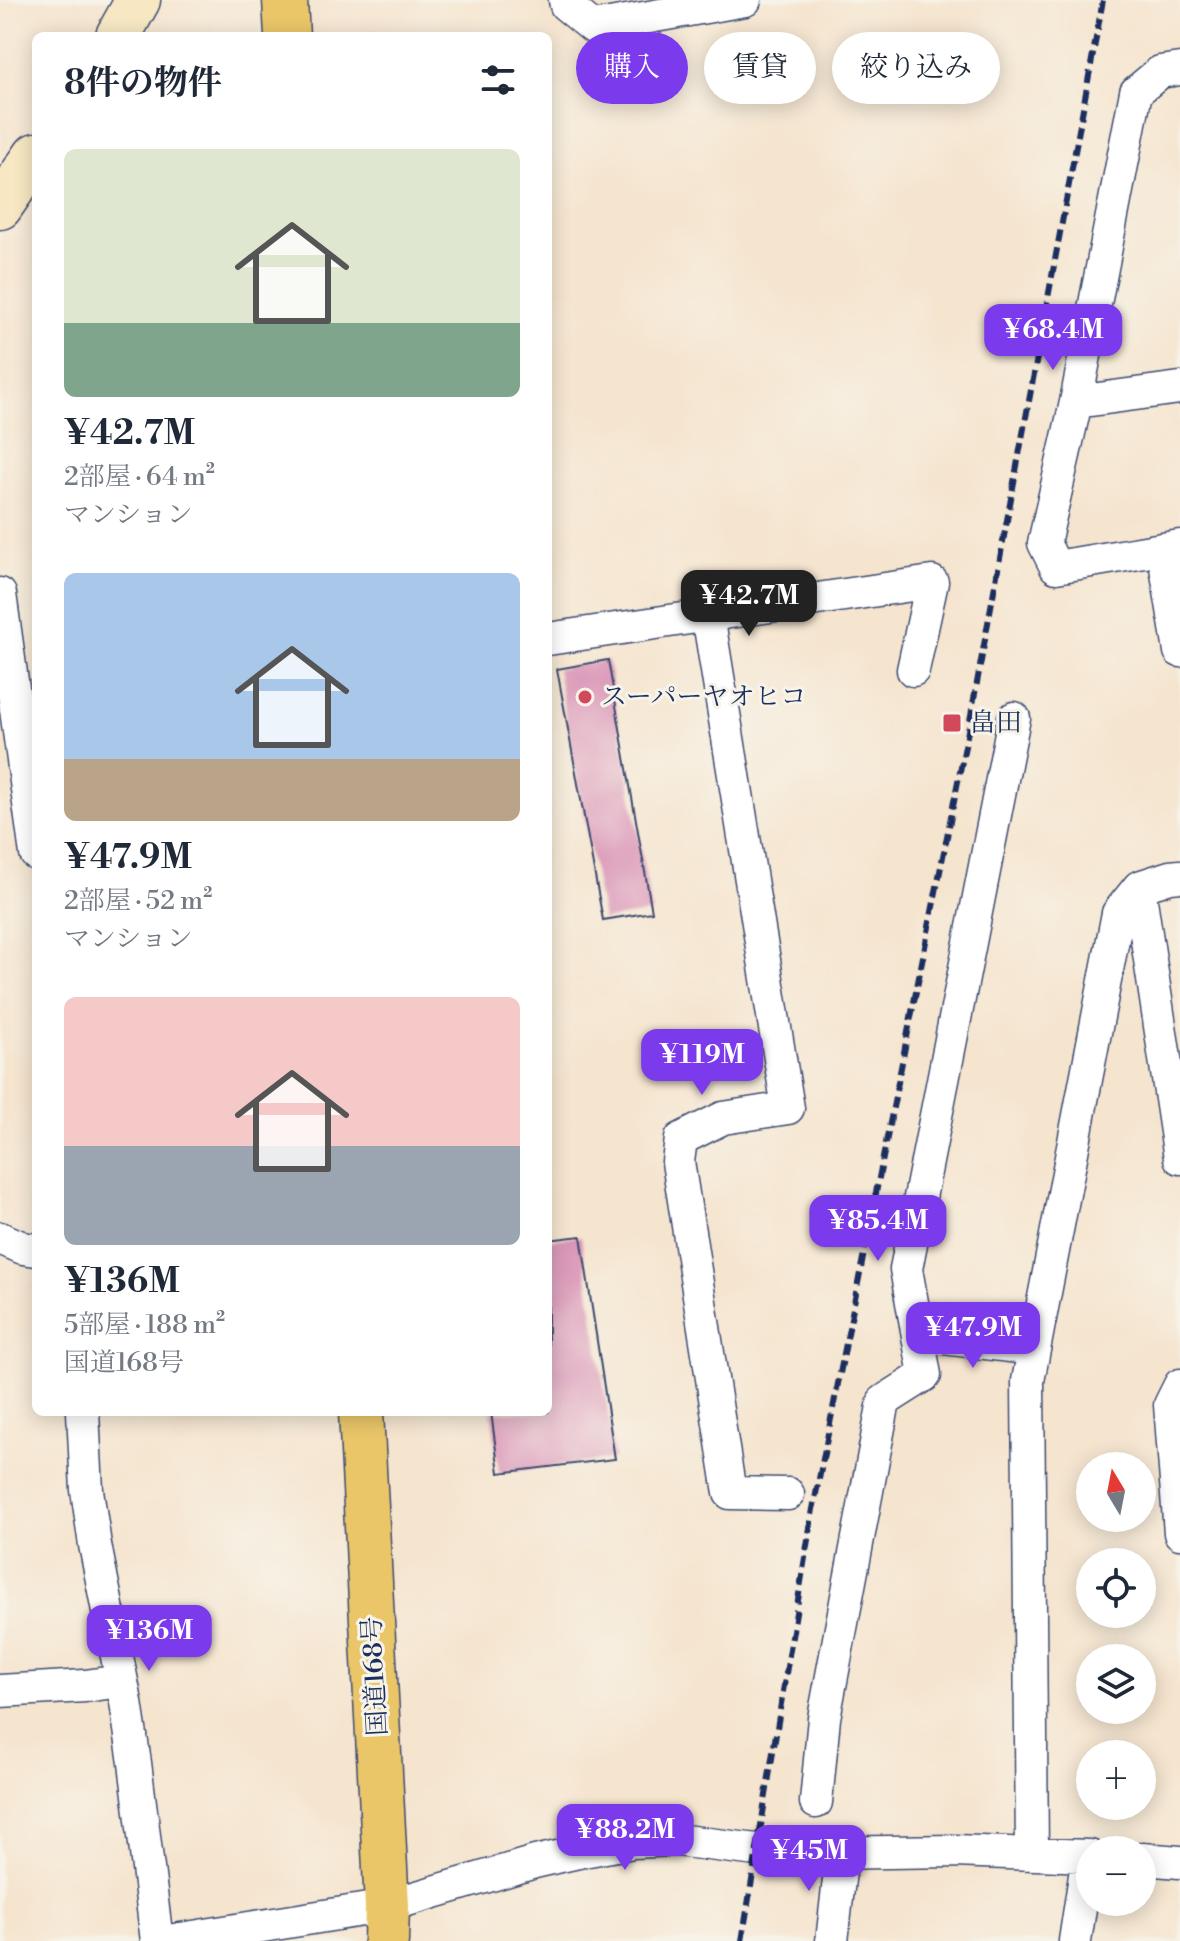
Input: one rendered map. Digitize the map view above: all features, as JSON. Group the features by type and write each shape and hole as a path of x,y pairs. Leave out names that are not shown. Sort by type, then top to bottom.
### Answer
{"highway":[{"path":"285,0 287,32"},
{"name":"国道168号","path":"361,1416 387,1924"}],"main road":[{"path":"120,32 138,0"},
{"path":"0,207 32,161"}],"street":[{"path":"565,0 566,5 593,27 745,0"},
{"path":"1180,69 1160,72 1136,92 1076,402 1044,543 1056,567 1171,547 1180,651"},
{"path":"1076,402 1180,388"},
{"path":"552,638 932,582 913,670"},
{"path":"0,594 32,827"},
{"path":"708,615 788,1108 723,1118 681,1139 678,1162 730,1493 788,1494"},
{"path":"816,1802 824,1718 884,1401 925,1375 906,1269 1014,718"},
{"path":"1032,1853 1028,1381 1118,913 1139,887 1180,876"},
{"path":"1139,887 1180,1158"},
{"path":"0,1238 32,1249"},
{"path":"918,1335 1034,1349"},
{"path":"1180,1385 1170,1405 1180,1533"},
{"path":"83,1416 87,1490 142,1811 157,1941"},
{"path":"0,1691 121,1681"},
{"path":"168,1941 387,1924 535,1862 633,1842 676,1840 757,1850 842,1853 954,1851 1076,1855"},
{"path":"832,1941 842,1853"},
{"path":"1156,1860 1180,1862"},
{"path":"1075,1941 1079,1916"}],"building":[{"path":"608,660 652,912 603,920 557,669"},
{"path":"581,1236 615,1459 499,1473 492,1416 552,1416 552,1240"}],"railway":[{"path":"742,1941 813,1509 969,726 1103,0"}],"place":[{"name":"スーパーヤオヒコ","path":"585,697"},
{"name":"畠田","path":"952,723"}]}
